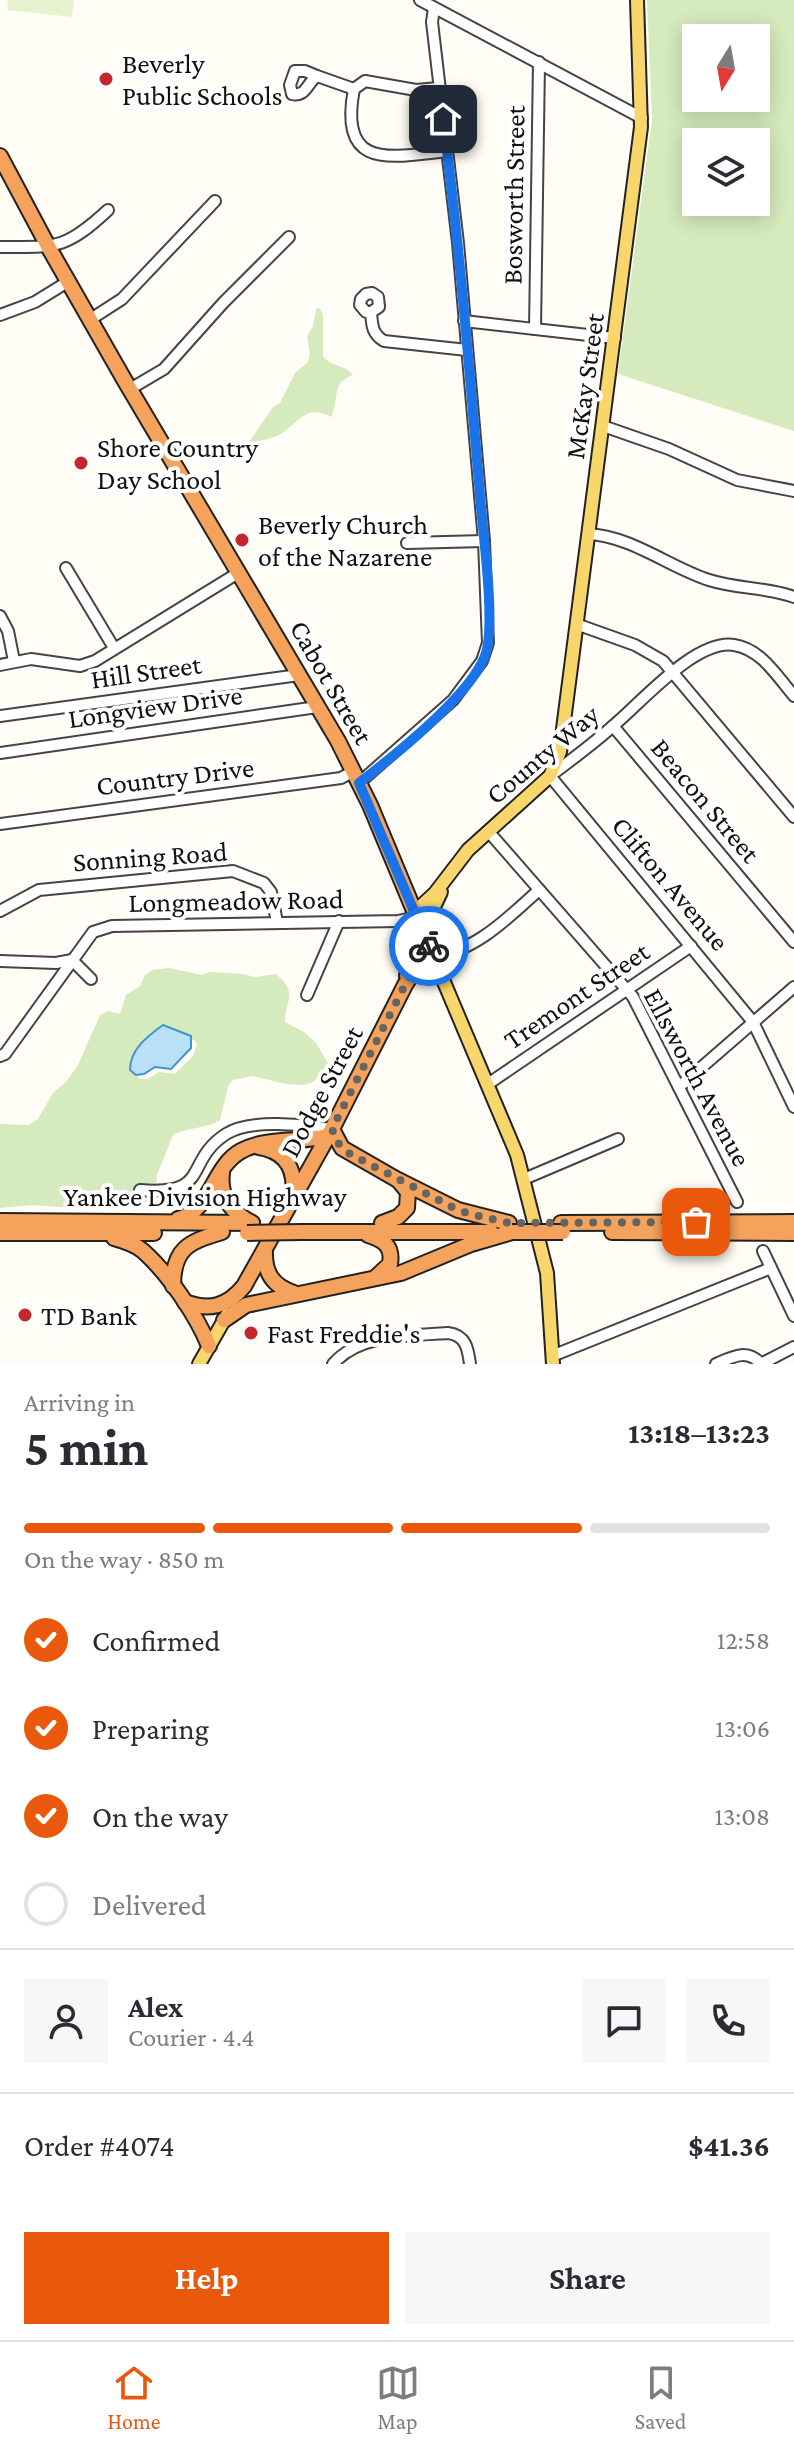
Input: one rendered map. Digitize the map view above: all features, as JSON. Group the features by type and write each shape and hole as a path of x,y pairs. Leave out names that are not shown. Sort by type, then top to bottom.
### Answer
{"highway":[{"name":"Cabot Street","path":"0,156 49,248 356,777 433,956"},
{"name":"Dodge Street","path":"405,985 417,917"},
{"name":"Dodge Street","path":"244,1286 330,1133 405,985 418,964 433,956"},
{"path":"148,1223 181,1219 192,1214 202,1204 232,1157 254,1146 330,1133 350,1154 396,1179 458,1210 510,1228"},
{"path":"254,1146 272,1150 290,1167 294,1182 292,1202"},
{"path":"313,1163 326,1153 350,1154"},
{"path":"222,1170 222,1188 227,1202 249,1228"},
{"path":"382,1223 398,1217 409,1203 408,1192 396,1179"},
{"name":"Yankee Division Highway","path":"0,1221 249,1228 382,1223 510,1228"},
{"name":"Yankee Division Highway","path":"562,1228 794,1222"},
{"name":"Yankee Division Highway","path":"0,1233 222,1232 249,1228"},
{"name":"Yankee Division Highway","path":"305,1228 352,1232 562,1228 794,1233"},
{"path":"224,1320 246,1305 409,1270 510,1228"},
{"path":"173,1286 174,1269 180,1252 192,1242 222,1232"},
{"path":"352,1232 378,1238 391,1251 390,1264 376,1277"},
{"path":"70,1233 115,1238 134,1244 150,1257 185,1302 209,1346"},
{"path":"265,1250 265,1265 271,1278 280,1287 294,1293"},
{"path":"185,1302 202,1307 217,1306 231,1300 244,1286"}],"main road":[{"name":"McKay Street","path":"550,776 560,752 642,118 637,0"},
{"name":"County Way","path":"417,917 433,909 446,878 464,855 550,776"},
{"name":"Cabot Street","path":"433,956 513,1143 524,1179 547,1273 552,1360"},
{"name":"Dodge Street","path":"198,1364 244,1286"}],"street":[{"path":"420,0 642,118"},
{"path":"356,777 453,700 482,661 488,634 484,541 432,22 434,8"},
{"name":"Bosworth Street","path":"535,329 539,62"},
{"path":"317,76 354,89"},
{"path":"354,89 365,81 416,90 439,88"},
{"path":"354,89 353,124 355,137 363,149 379,156 393,157 447,151"},
{"path":"91,319 122,299 215,201"},
{"path":"0,247 49,248 84,232 108,210"},
{"path":"130,389 164,369 223,303 289,237"},
{"path":"0,315 35,302 69,281"},
{"path":"371,312 374,332 384,341 467,350"},
{"path":"464,321 615,338"},
{"path":"603,426 669,449 737,480 794,491"},
{"path":"588,534 614,538 708,580 730,586 762,587 794,597"},
{"path":"407,543 484,541"},
{"path":"66,568 114,648"},
{"path":"0,665 31,659 80,666 95,661 238,573"},
{"path":"0,616 8,631 14,661"},
{"path":"576,624 653,653 673,672 794,817"},
{"name":"County Way","path":"550,776 613,726 673,672 707,649 721,644 736,645 759,656 794,696"},
{"name":"Hill Street","path":"0,716 299,675"},
{"name":"Longview Drive","path":"0,753 317,707"},
{"name":"Beacon Street","path":"613,726 794,942"},
{"name":"Clifton Avenue","path":"550,776 753,1022 794,1107"},
{"name":"Country Drive","path":"0,824 356,777"},
{"name":"Ellsworth Avenue","path":"488,831 633,997 737,1202"},
{"name":"Sonning Road","path":"0,911 39,890 233,871 264,883 271,892 277,922"},
{"path":"433,956 446,955 483,937 539,890"},
{"name":"Longmeadow Road","path":"0,1056 5,1054 93,932 112,926 402,921 417,917"},
{"path":"307,995 339,921"},
{"name":"Tremont Street","path":"488,1084 691,946"},
{"path":"0,961 56,963 72,960 91,979"},
{"path":"680,1086 794,987"},
{"path":"140,1190 169,1191 184,1186 217,1141 234,1130 261,1125 330,1133"},
{"path":"524,1179 618,1139"},
{"path":"763,1251 794,1316"},
{"path":"552,1360 771,1268"},
{"path":"333,1364 362,1344 448,1333 455,1334 467,1345 470,1364"},
{"path":"716,1364 744,1354 753,1356 761,1364 794,1347"}],"green space":[{"path":"8,0 74,0 72,17 7,10"},
{"path":"647,0 794,0 794,431 618,374 652,119"},
{"path":"320,308 323,315 323,356 353,375 338,387 331,417 309,413 279,435 247,445 273,407 280,403 295,373 308,362 307,337 316,309"},
{"path":"169,968 202,975 210,972 255,977 276,974 289,992 285,1022 316,1043 331,1068 311,1083 303,1085 253,1076 232,1080 220,1120 173,1135 157,1175 155,1195 147,1205 126,1209 33,1205 0,1208 0,1124 28,1125 38,1119 53,1093 78,1065 100,1015 108,1011 120,1014 126,995 140,986 145,975 152,970","holes":["172,1030 195,1041 193,1056 175,1074 159,1072 148,1079 140,1079 135,1074 134,1066"]}],"water":[{"path":"163,1025 191,1036 191,1048 171,1069 155,1067 136,1075 130,1070 136,1049"}],"way so far":[{"path":"429,946 433,956 418,964 405,985 332,1129 342,1148 458,1210 509,1223 696,1222"}],"place":[{"name":"Beverly Public Schools","path":"106,79"},
{"name":"Shore Country Day School","path":"81,463"},
{"name":"Beverly Church of the Nazarene","path":"242,540"},
{"name":"TD Bank","path":"25,1315"},
{"name":"Fast Freddie's","path":"251,1333"}],"route":[{"path":"429,946 359,783 453,700 482,661 488,643 487,581 472,402 443,119"}]}
